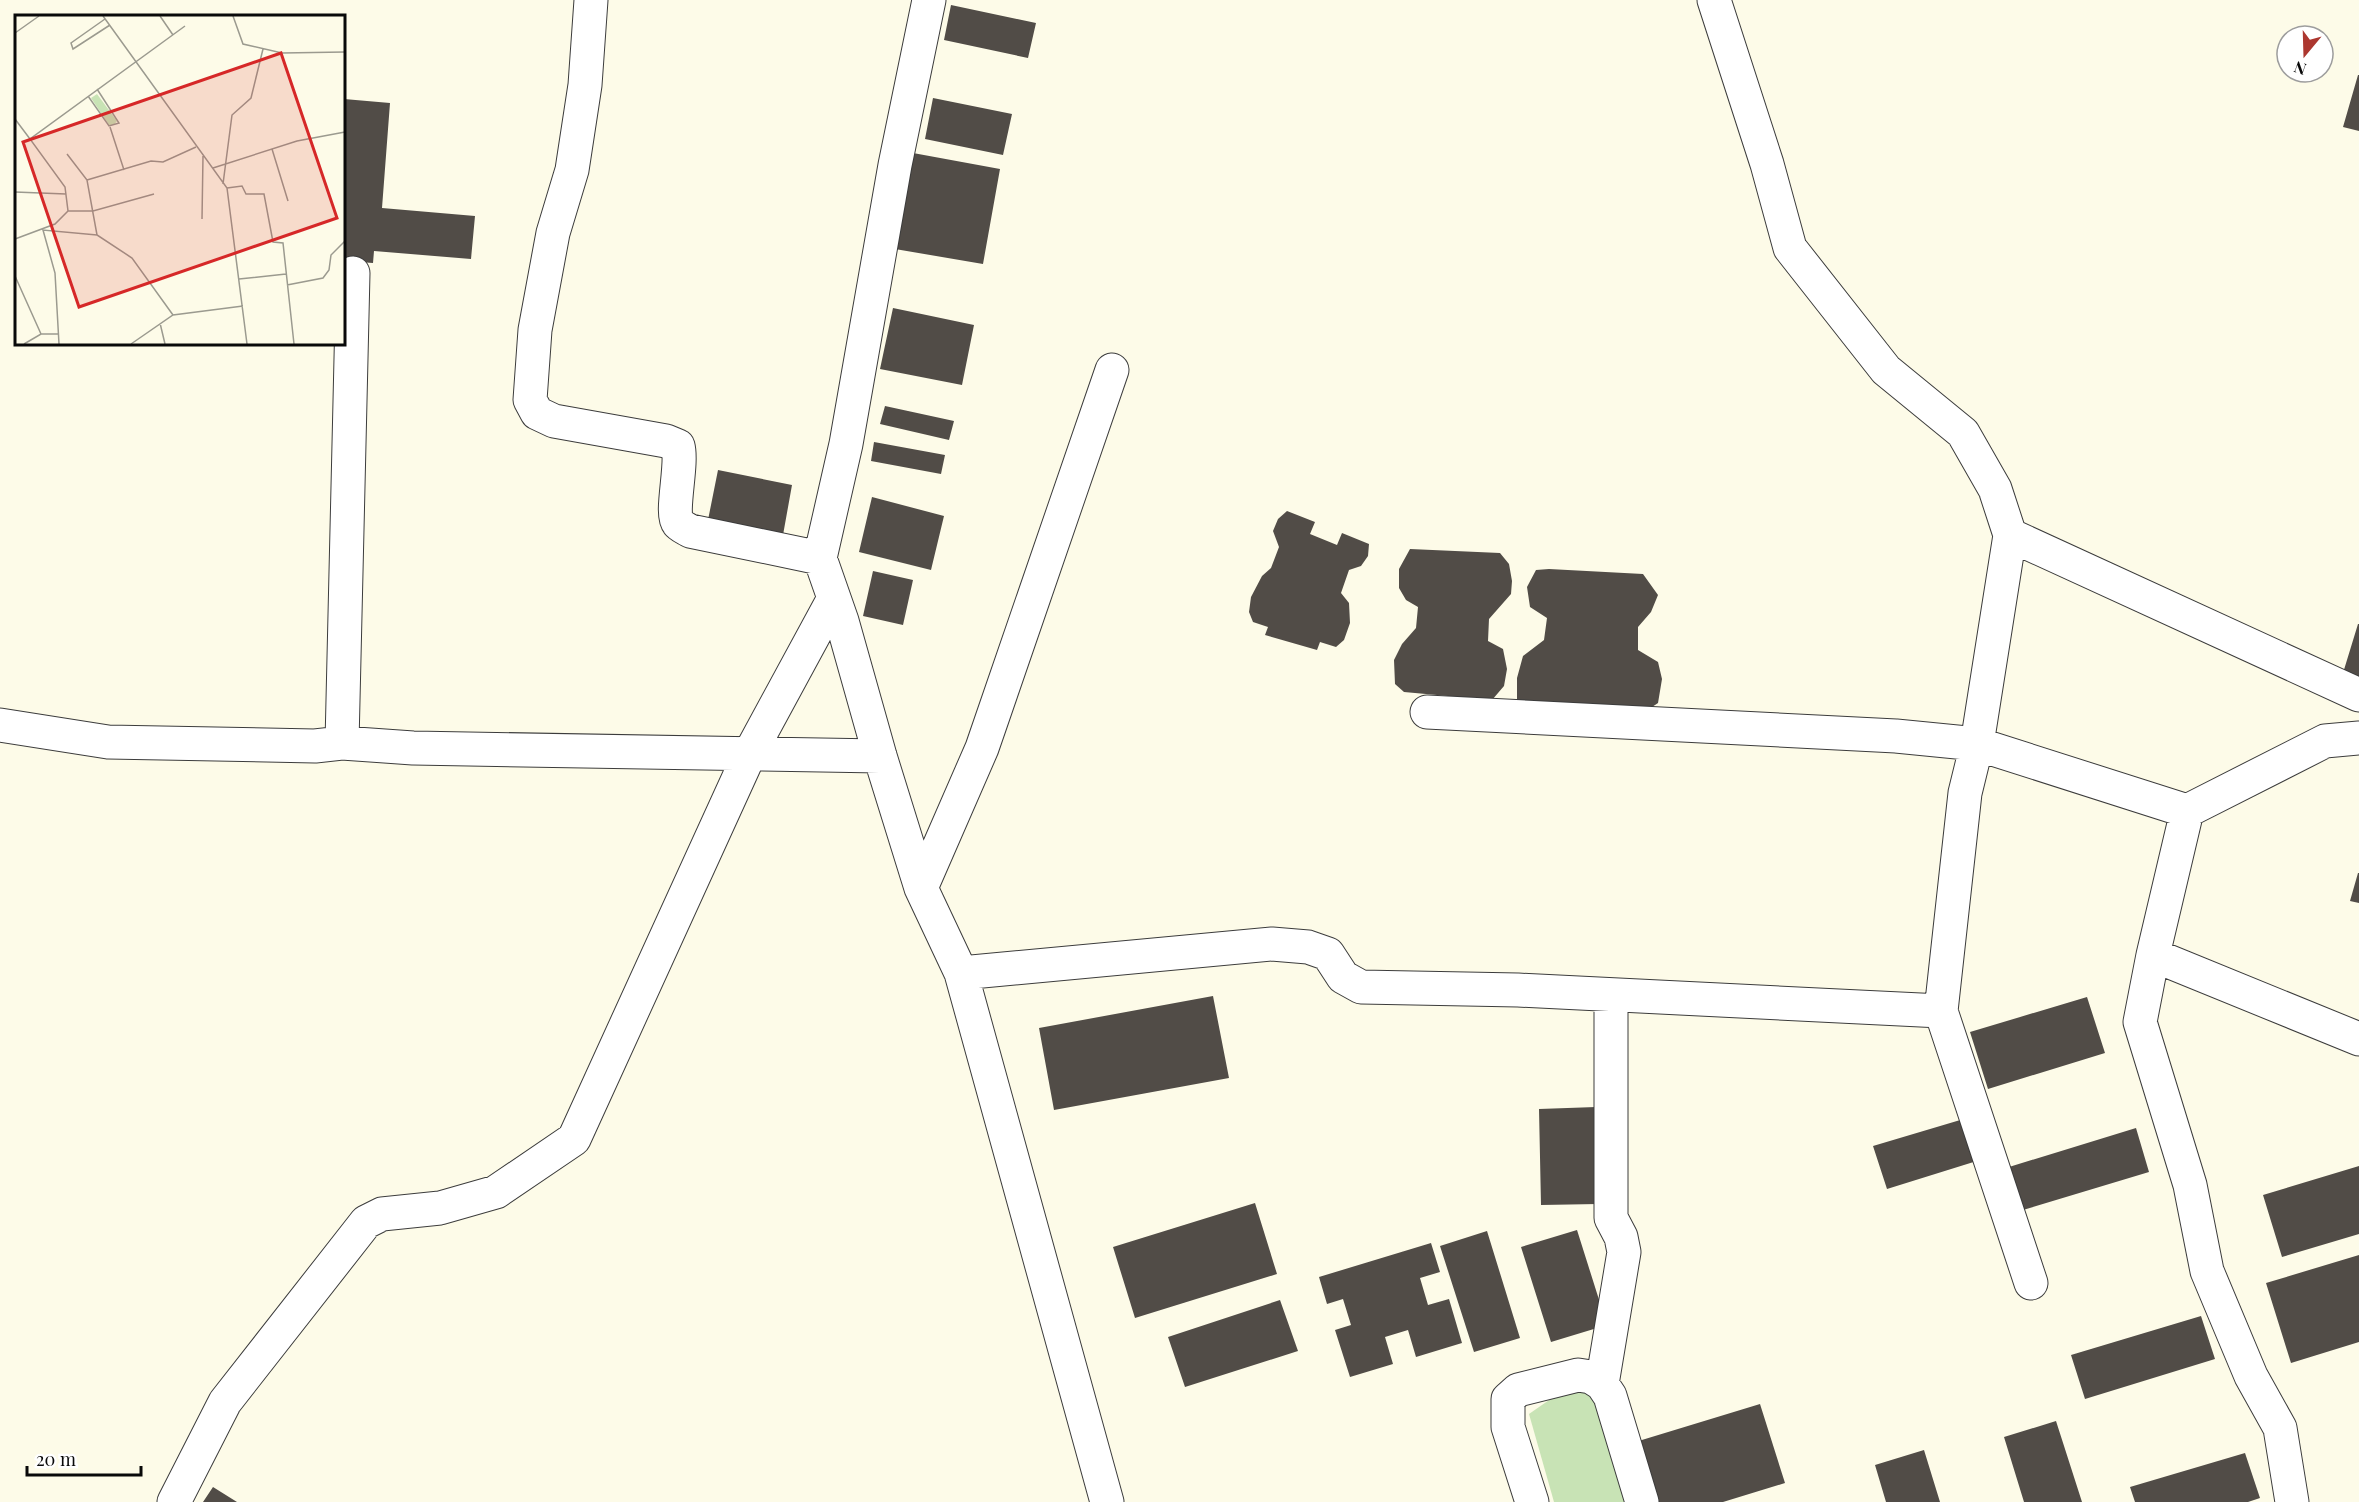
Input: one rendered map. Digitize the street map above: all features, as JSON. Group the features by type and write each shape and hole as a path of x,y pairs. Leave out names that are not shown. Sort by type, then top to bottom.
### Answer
{"street":[{"path":"591,0 585,85 572,170 553,233 535,330 530,400 537,413 554,421 666,441 678,446 681,458 674,513 678,523 690,531 820,558"},
{"path":"929,0 896,165 846,444 820,558 921,888 961,973 1107,1502"},
{"path":"1718,14 1767,164 1790,248 1886,369 1963,433 1995,489 2010,535 1977,744 1965,793 1941,1011 2031,1283"},
{"path":"342,743 353,273"},
{"path":"921,888 982,748 1112,370"},
{"path":"2010,535 2359,695"},
{"path":"174,1502 206,1440 212,1423 225,1402 366,1222 382,1214 440,1208 495,1192 574,1139 750,753 834,598"},
{"path":"1427,712 1896,736 1977,744 2187,811 2325,741 2359,738"},
{"path":"0,725 108,742 315,746 342,743 414,748 880,756"},
{"path":"2187,811 2153,955 2140,1022 2190,1185 2207,1271 2251,1377 2280,1428 2292,1502"},
{"path":"961,973 1272,944 1308,947 1328,954 1343,977 1361,987 1518,990 1941,1011"},
{"path":"2153,955 2359,1039"},
{"path":"1602,1384 1624,1252 1621,1237 1611,1218 1611,995"},
{"path":"1532,1502 1508,1427 1508,1399 1518,1390 1578,1375 1591,1377 1602,1384 1610,1395 1642,1502"}],"green space":[{"path":"1565,1389 1606,1397 1648,1502 1554,1502 1529,1414"}],"building":[{"path":"951,5 1036,23 1028,58 944,40"},
{"path":"2359,75 2359,131 2343,127"},
{"path":"933,98 1012,114 1003,155 925,139"},
{"path":"345,99 390,103 382,208 475,216 471,259 374,251 373,263 345,261"},
{"path":"913,153 1000,169 983,264 895,249"},
{"path":"893,308 974,325 962,385 880,369"},
{"path":"885,406 954,421 949,440 880,424"},
{"path":"874,442 945,455 941,474 871,461"},
{"path":"718,470 792,485 783,535 708,520"},
{"path":"872,497 944,516 931,570 859,552"},
{"path":"1287,511 1315,522 1310,534 1337,545 1342,533 1369,544 1368,556 1361,566 1349,570 1341,593 1349,603 1350,623 1344,640 1336,647 1320,642 1317,650 1265,635 1268,627 1253,622 1249,612 1251,597 1262,576 1271,568 1279,547 1273,531 1278,519"},
{"path":"1410,549 1500,553 1509,564 1512,581 1511,594 1489,619 1488,641 1503,649 1507,669 1504,686 1492,700 1404,692 1395,684 1394,660 1402,644 1416,628 1418,607 1406,600 1399,588 1399,569"},
{"path":"1536,570 1643,574 1658,595 1651,612 1638,627 1638,650 1658,662 1662,679 1658,703 1637,717 1517,702 1517,678 1523,656 1544,640 1547,618 1530,607 1527,587"},
{"path":"873,571 913,580 903,625 863,616"},
{"path":"2359,624 2359,678 2343,673"},
{"path":"2359,873 2359,903 2350,901"},
{"path":"1213,996 1229,1078 1054,1110 1039,1028"},
{"path":"2087,997 2105,1053 1988,1089 1970,1032"},
{"path":"1596,1107 1598,1204 1541,1205 1539,1109"},
{"path":"1967,1118 1980,1160 1887,1189 1873,1146"},
{"path":"2136,1128 2149,1172 2023,1210 2009,1167"},
{"path":"2359,1166 2359,1234 2282,1257 2263,1195"},
{"path":"1255,1203 1277,1274 1135,1318 1113,1247"},
{"path":"1577,1230 1607,1325 1551,1342 1521,1247"},
{"path":"1487,1231 1520,1338 1474,1352 1440,1246"},
{"path":"1431,1243 1440,1272 1420,1278 1428,1305 1449,1299 1462,1343 1416,1357 1408,1330 1385,1337 1393,1364 1350,1377 1335,1330 1351,1325 1343,1299 1327,1304 1319,1277"},
{"path":"2359,1255 2359,1342 2291,1363 2266,1283"},
{"path":"1280,1300 1298,1351 1185,1387 1168,1337"},
{"path":"2201,1316 2215,1359 2085,1399 2071,1355"},
{"path":"1760,1404 1785,1483 1723,1502 1650,1502 1632,1443"},
{"path":"2056,1421 2082,1502 2024,1502 2004,1437"},
{"path":"1924,1450 1940,1502 1886,1502 1875,1465"},
{"path":"2245,1453 2260,1498 2248,1502 2135,1502 2130,1487"},
{"path":"213,1487 237,1502 203,1502"}]}
